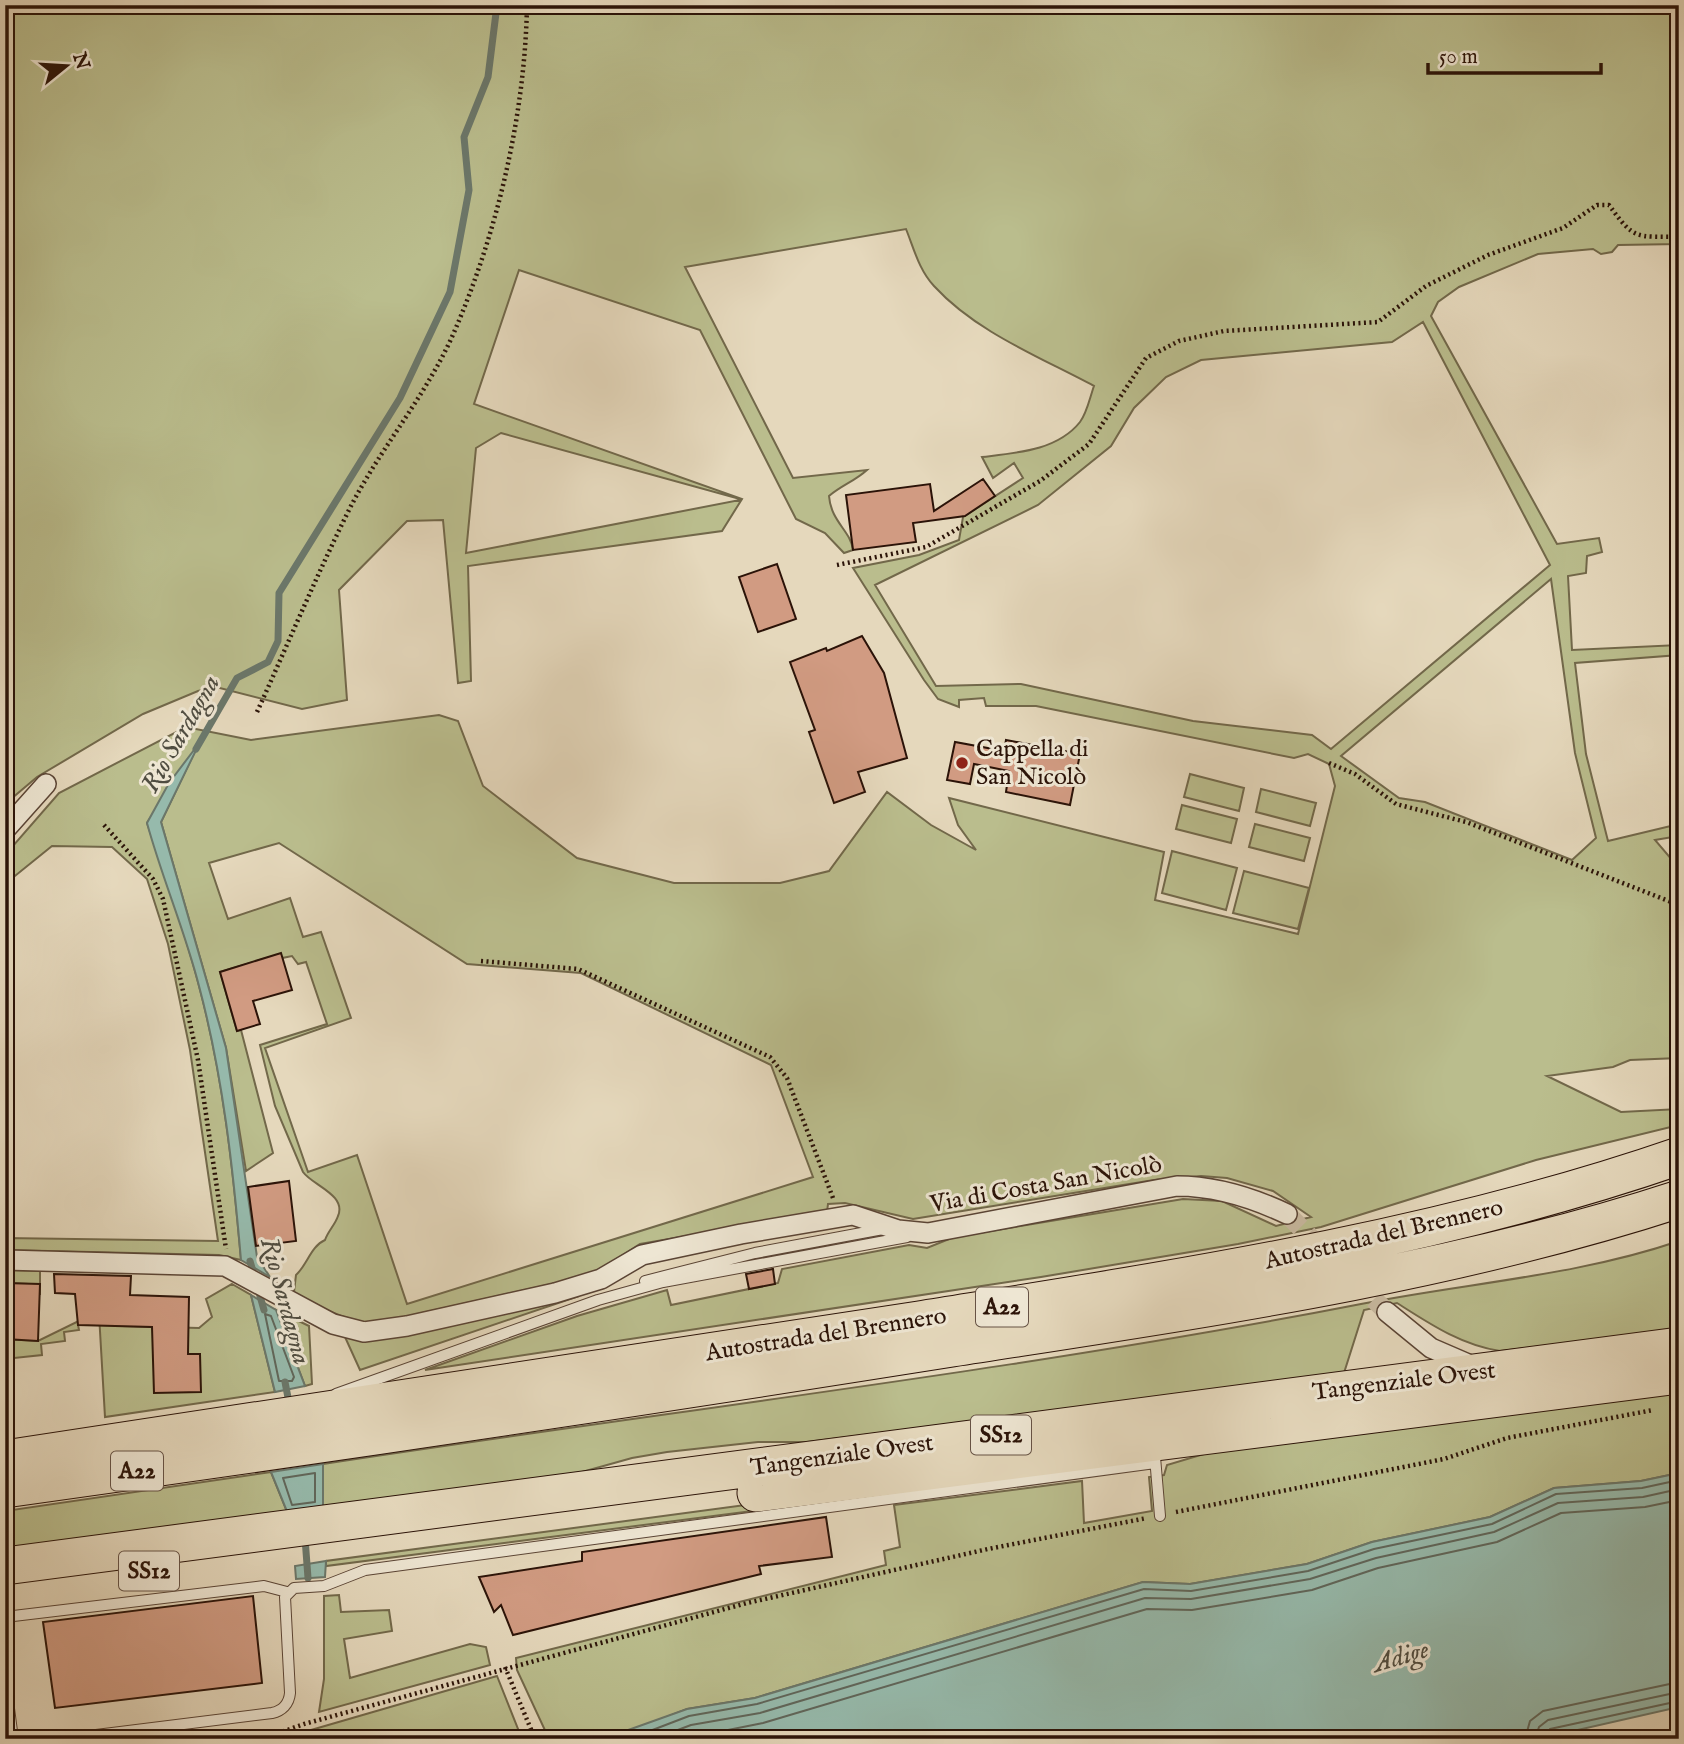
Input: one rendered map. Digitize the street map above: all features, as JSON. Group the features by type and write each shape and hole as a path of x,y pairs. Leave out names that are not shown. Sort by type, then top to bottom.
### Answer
{"highway":[{"name":"Autostrada del Brennero","path":"5,1489 266,1436 319,1414 672,1360 1271,1261 1545,1197 1679,1156"},
{"name":"Autostrada del Brennero","path":"319,1414 1266,1299 1464,1258 1679,1199"},
{"name":"Tangenziale Ovest","path":"5,1590 308,1537 1679,1346"},
{"name":"Tangenziale Ovest","path":"5,1566 1154,1452 1673,1392"},
{"name":"Autostrada del Brennero","path":"5,1459 266,1436"}],"street":[{"path":"5,830 46,784"},
{"name":"Via di Costa San Nicolò","path":"5,1260 237,1271 333,1324 364,1332 384,1331 566,1290 601,1279 642,1255 847,1216 928,1233 1177,1186 1203,1186 1223,1190 1287,1214"},
{"path":"1387,1312 1431,1348 1486,1371"}],"lane":[{"path":"319,1414 661,1275 755,1253 891,1227"},
{"path":"598,1300 663,1282 928,1233"},
{"path":"5,1617 264,1586 287,1592 294,1588 324,1586 365,1570 1154,1452 1160,1516"},
{"path":"64,1739 281,1710 288,1702 290,1693 284,1606 287,1592"},
{"path":"5,1678 13,1739"}],"path":[{"path":"257,712 348,511 415,404 455,331 508,169 526,52 527,5"},
{"path":"837,565 926,547 1040,481 1089,444 1146,358 1179,341 1224,331 1378,321 1426,286 1488,255 1563,228 1597,205 1609,205 1627,230 1636,236 1679,237"},
{"path":"1329,764 1355,774 1396,804 1466,822 1679,905"},
{"path":"104,825 153,879 163,899 198,1060 237,1271"},
{"path":"481,961 578,969 770,1057 788,1078 847,1216"},
{"path":"262,1739 304,1724 505,1667 747,1602 988,1549 1444,1459 1507,1438 1673,1392"},
{"path":"505,1667 536,1739"},
{"path":"1660,1739 1679,1735"}],"green space":[{"path":"5,5 1679,5 1679,244 1618,245 1612,252 1601,254 1593,249 1538,254 1459,287 1438,302 1431,316 1557,544 1599,538 1602,552 1587,556 1586,573 1568,576 1572,650 1679,645 1679,655 1575,663 1586,754 1608,841 1679,824 1679,836 1655,840 1679,868 1679,892 1676,893 1679,895 1679,1058 1630,1060 1613,1067 1547,1076 1621,1112 1679,1109 1679,1125 1536,1160 1321,1227 1238,1244 1041,1277 425,1370 577,1316 667,1290 671,1305 778,1283 782,1269 909,1245 927,1248 954,1237 1183,1199 1222,1201 1276,1226 1311,1217 1273,1191 1227,1178 1201,1176 1154,1180 913,1219 845,1203 828,1204 827,1212 640,1244 592,1275 373,1324 332,1312 294,1292 296,1275 316,1247 325,1240 337,1219 338,1202 303,1172 275,1106 260,1045 327,1024 306,962 298,964 292,956 282,958 280,954 220,972 237,1031 241,1030 273,1153 246,1171 226,1048 161,822 198,745 147,823 188,945 215,1054 226,1122 241,1260 219,1255 5,1250 5,1238 218,1241 190,1050 168,944 147,879 112,847 52,846 5,884 5,855 59,793 186,727 251,740 439,715 458,721 483,786 577,858 674,883 780,883 829,871 887,792 931,825 976,850 958,825 949,798 1164,852 1155,900 1298,934 1335,786 1329,764 1308,754 1294,758 1036,706 986,706 984,698 959,700 959,707 938,699 853,568 919,555 959,540 963,517 1023,478 1014,463 993,478 982,457 1035,449 1060,439 1080,422 1094,386 1009,342 969,317 951,302 924,273 906,229 685,267 793,478 867,470 829,496 833,513 849,537 853,550 844,553 825,533 796,519 700,330 519,270 474,404 742,499 722,531 468,566 471,681 458,683 443,520 407,521 339,590 347,700 302,709 216,687 198,691 143,714 37,777 5,804","holes":["1423,322 1550,565 1331,749 1312,735 1193,721 1021,684 936,686 875,585 1038,505 1111,446 1134,408 1166,377 1201,360 1392,342","501,433 740,500 466,553 476,448","1551,579 1575,753 1596,838 1572,860 1425,802 1399,798 1341,756","279,843 467,964 581,973 771,1065 813,1177 407,1304 357,1155 308,1172 265,1048 351,1018 321,932 303,937 290,898 228,919 209,863"]},
{"path":"1190,774 1244,788 1239,811 1184,797"},
{"path":"1261,789 1316,803 1310,826 1256,812"},
{"path":"1182,805 1237,819 1231,843 1176,829"},
{"path":"1255,824 1310,838 1304,861 1249,847"},
{"path":"1172,851 1237,868 1226,910 1162,893"},
{"path":"1244,871 1309,888 1298,929 1233,913"},
{"path":"1679,1241 1679,1330 1500,1351 1459,1339 1397,1303 1364,1310 1343,1376 807,1442 758,1442 667,1452 632,1458 557,1479 323,1510 323,1464 1102,1350 1561,1271 1601,1263"},
{"path":"5,1270 40,1271 40,1294 27,1294 28,1284 5,1283"},
{"path":"232,1284 251,1295 275,1392 105,1417 99,1314 122,1326 199,1328 212,1317 206,1299"},
{"path":"579,1296 360,1370 345,1337 357,1339 441,1325"},
{"path":"276,1310 309,1326 312,1384 305,1386"},
{"path":"91,1315 88,1324 78,1325 79,1330 64,1332 65,1341 41,1344 42,1355 5,1359 5,1339 38,1341"},
{"path":"1679,1386 1679,1473 1641,1481 1554,1488 1490,1517 1372,1542 1307,1564 1190,1584 1143,1582 755,1698 687,1709 618,1736 603,1739 549,1739 517,1670 516,1658 886,1565 884,1551 900,1547 894,1505 1082,1481 1084,1523 1152,1511 1149,1477 1164,1475 1167,1465 1244,1442"},
{"path":"1046,1465 1046,1473 326,1566 326,1561"},
{"path":"271,1472 288,1514 5,1551 5,1511"},
{"path":"339,1595 341,1612 389,1610 392,1631 344,1639 350,1678 470,1644 486,1647 490,1665 319,1712 324,1679 324,1596"},
{"path":"497,1676 522,1739 280,1739"}],"water":[{"path":"200,742 161,822 226,1048 257,1257 270,1277 241,1260 226,1122 215,1054 193,965 147,823 169,783"},
{"path":"251,1295 276,1310 305,1386 275,1392"},
{"path":"323,1464 323,1510 288,1514 271,1472"},
{"name":"Adige","path":"1679,1473 1679,1707 1538,1739 603,1739 687,1709 755,1698 1143,1582 1190,1584 1307,1564 1372,1542 1490,1517 1554,1488 1641,1481"},
{"path":"326,1561 325,1577 296,1579 295,1566"}],"building":[{"path":"983,479 995,496 965,516 913,523 916,542 853,550 846,495 930,484 934,511"},
{"path":"777,564 796,619 758,632 739,577"},
{"path":"862,636 884,673 907,758 858,772 865,792 834,803 809,732 815,730 790,662 826,648 827,651"},
{"path":"1006,740 1080,754 1070,805 1006,792 1009,771 974,764 970,784 947,780 955,742 1004,751"},
{"path":"281,953 292,990 253,1001 260,1024 237,1031 220,972"},
{"path":"289,1181 296,1241 256,1246 248,1187"},
{"path":"773,1269 775,1284 749,1289 746,1274"},
{"path":"54,1274 131,1276 130,1295 189,1297 188,1354 200,1354 201,1392 154,1393 152,1327 78,1325 75,1294 55,1293"},
{"path":"5,1283 40,1284 38,1341 5,1339"},
{"path":"826,1517 832,1557 759,1566 761,1574 513,1635 501,1605 494,1612 479,1577 582,1561 582,1552"},
{"path":"253,1596 262,1683 55,1708 43,1622"}],"waterway":[{"name":"Rio Sardagna","path":"196,749 237,678 268,662 278,641 279,593 400,398 450,292 469,190 464,137 488,77 497,5"},
{"name":"Rio Sardagna","path":"250,1261 264,1310"},
{"name":"Rio Sardagna","path":"285,1382 290,1408"},
{"name":"Rio Sardagna","path":"305,1538 308,1578"}],"tunnel":[{"path":"1287,1214 1326,1253"},
{"path":"1353,1279 1387,1312"}],"place":[{"name":"Cappella di San Nicolò","path":"962,763"}]}
